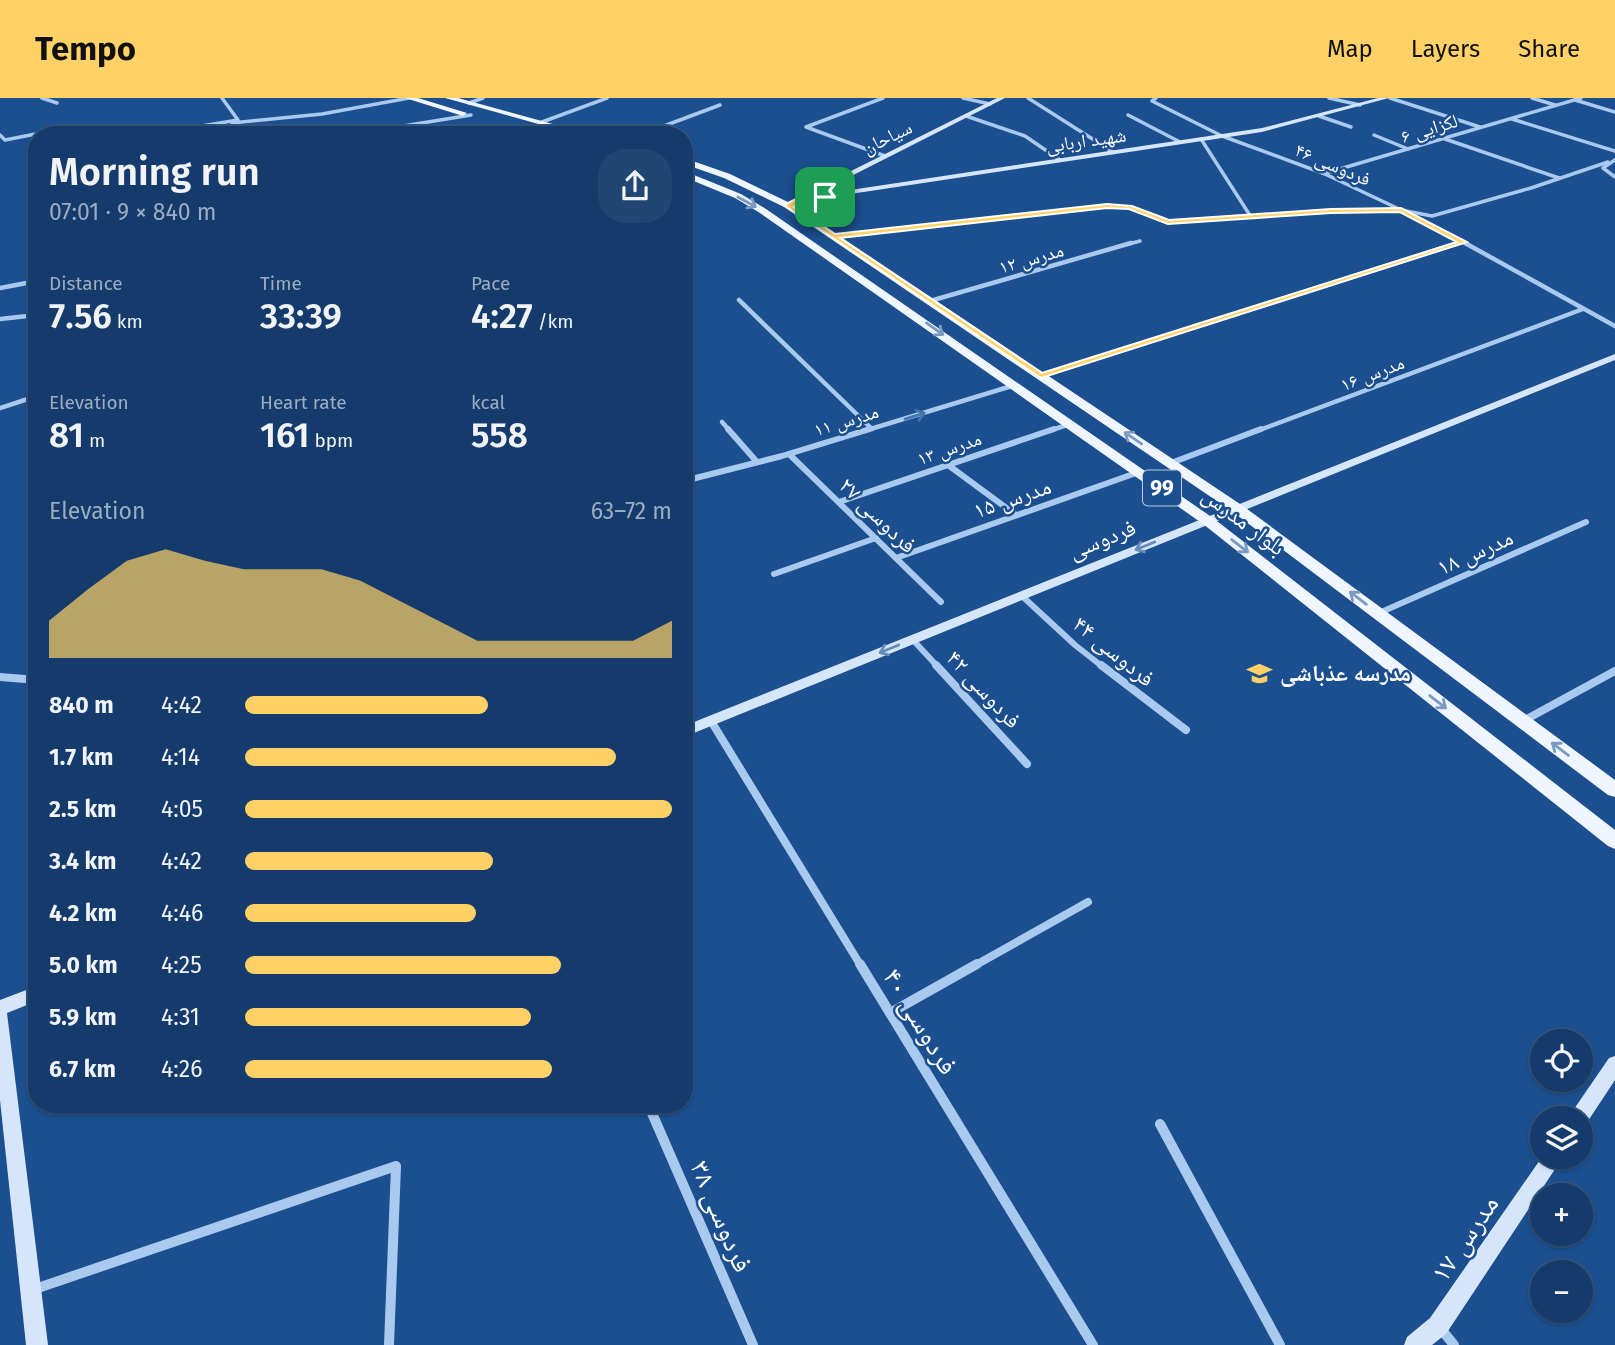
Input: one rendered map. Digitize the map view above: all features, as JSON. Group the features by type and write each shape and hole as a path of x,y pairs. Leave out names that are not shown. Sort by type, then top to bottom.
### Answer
{"main road":[{"path":"409,98 514,126"},
{"path":"449,98 556,126"},
{"name":"بلوار مدرس","path":"693,165 727,176 788,206 1171,463 1238,509 1615,790"},
{"name":"بلوار مدرس","path":"693,178 738,196 763,211 1209,521 1615,841"}],"street":[{"path":"42,98 57,103"},
{"path":"222,98 238,117 232,123"},
{"path":"211,126 321,114 409,98"},
{"path":"469,103 483,98"},
{"path":"542,122 607,98"},
{"path":"883,98 806,127 885,156"},
{"path":"964,98 990,104"},
{"name":"سیاحان","path":"788,206 1002,98"},
{"path":"1028,98 1113,152"},
{"name":"فردوسی ۴۶","path":"1156,98 1152,101 1222,136 1325,174 1401,210 1615,326"},
{"path":"1329,98 1360,105"},
{"path":"1388,98 1481,128"},
{"name":"شهید اربابی","path":"788,206 825,197 1262,130 1388,98"},
{"path":"1532,98 1555,106"},
{"name":"لکزایی ۶","path":"1325,174 1581,98"},
{"path":"1575,100 1615,112"},
{"path":"664,126 720,105"},
{"path":"403,126 471,115"},
{"path":"1128,115 1180,142"},
{"path":"966,116 1025,136 1060,160"},
{"path":"1319,116 1350,127"},
{"path":"1511,118 1615,151"},
{"path":"0,135 5,139 28,135"},
{"path":"1374,135 1408,149"},
{"path":"1201,139 1251,217"},
{"path":"1444,139 1560,178"},
{"path":"834,236 1107,206 1130,208 1168,222 1331,211 1401,210 1432,216 1615,160"},
{"path":"1608,162 1604,170 1615,177"},
{"path":"814,191 825,197"},
{"name":"مدرس ۱۲","path":"930,301 1140,242"},
{"path":"1041,376 1463,242"},
{"path":"0,288 28,283"},
{"path":"738,300 872,429"},
{"name":"مدرس ۱۶","path":"1171,463 1583,309"},
{"path":"0,319 28,316"},
{"name":"فردوسی","path":"693,728 1615,357"},
{"name":"مدرس ۱۱","path":"693,479 789,454 1015,385"},
{"path":"0,408 28,399"},
{"path":"722,422 757,462"},
{"name":"مدرس ۱۳","path":"839,502 1070,424"},
{"name":"فردوسی ۲۷","path":"789,454 941,602"},
{"path":"948,465 1016,515"},
{"name":"مدرس ۱۵","path":"896,558 1139,472"},
{"name":"مدرس ۱۸","path":"1378,613 1586,522"},
{"path":"774,574 876,538"},
{"name":"فردوسی ۴۴","path":"1022,596 1075,645 1186,730"},
{"name":"فردوسی ۴۲","path":"913,640 1027,764"},
{"path":"1522,721 1615,671"},
{"path":"0,677 28,679"},
{"name":"فردوسی ۴۰","path":"711,721 1093,1345"},
{"path":"890,1013 1088,902"},
{"path":"0,1008 28,997"},
{"path":"0,1018 37,1345"},
{"path":"1587,1106 1615,1064"},
{"name":"فردوسی ۳۸","path":"652,1113 753,1345"},
{"path":"1160,1124 1280,1345"},
{"path":"31,1290 396,1166 389,1345"},
{"name":"مدرس ۱۷","path":"1415,1345 1438,1326 1545,1169"},
{"path":"1438,1326 1454,1345"}],"place":[{"name":"مدرسه عذباشی","path":"1260,673"}],"route":[{"path":"825,197 789,206 1041,376 1463,242 1401,210 1331,211 1168,222 1130,208 1107,206 834,236 789,206 787,205 814,191 825,197"}]}
